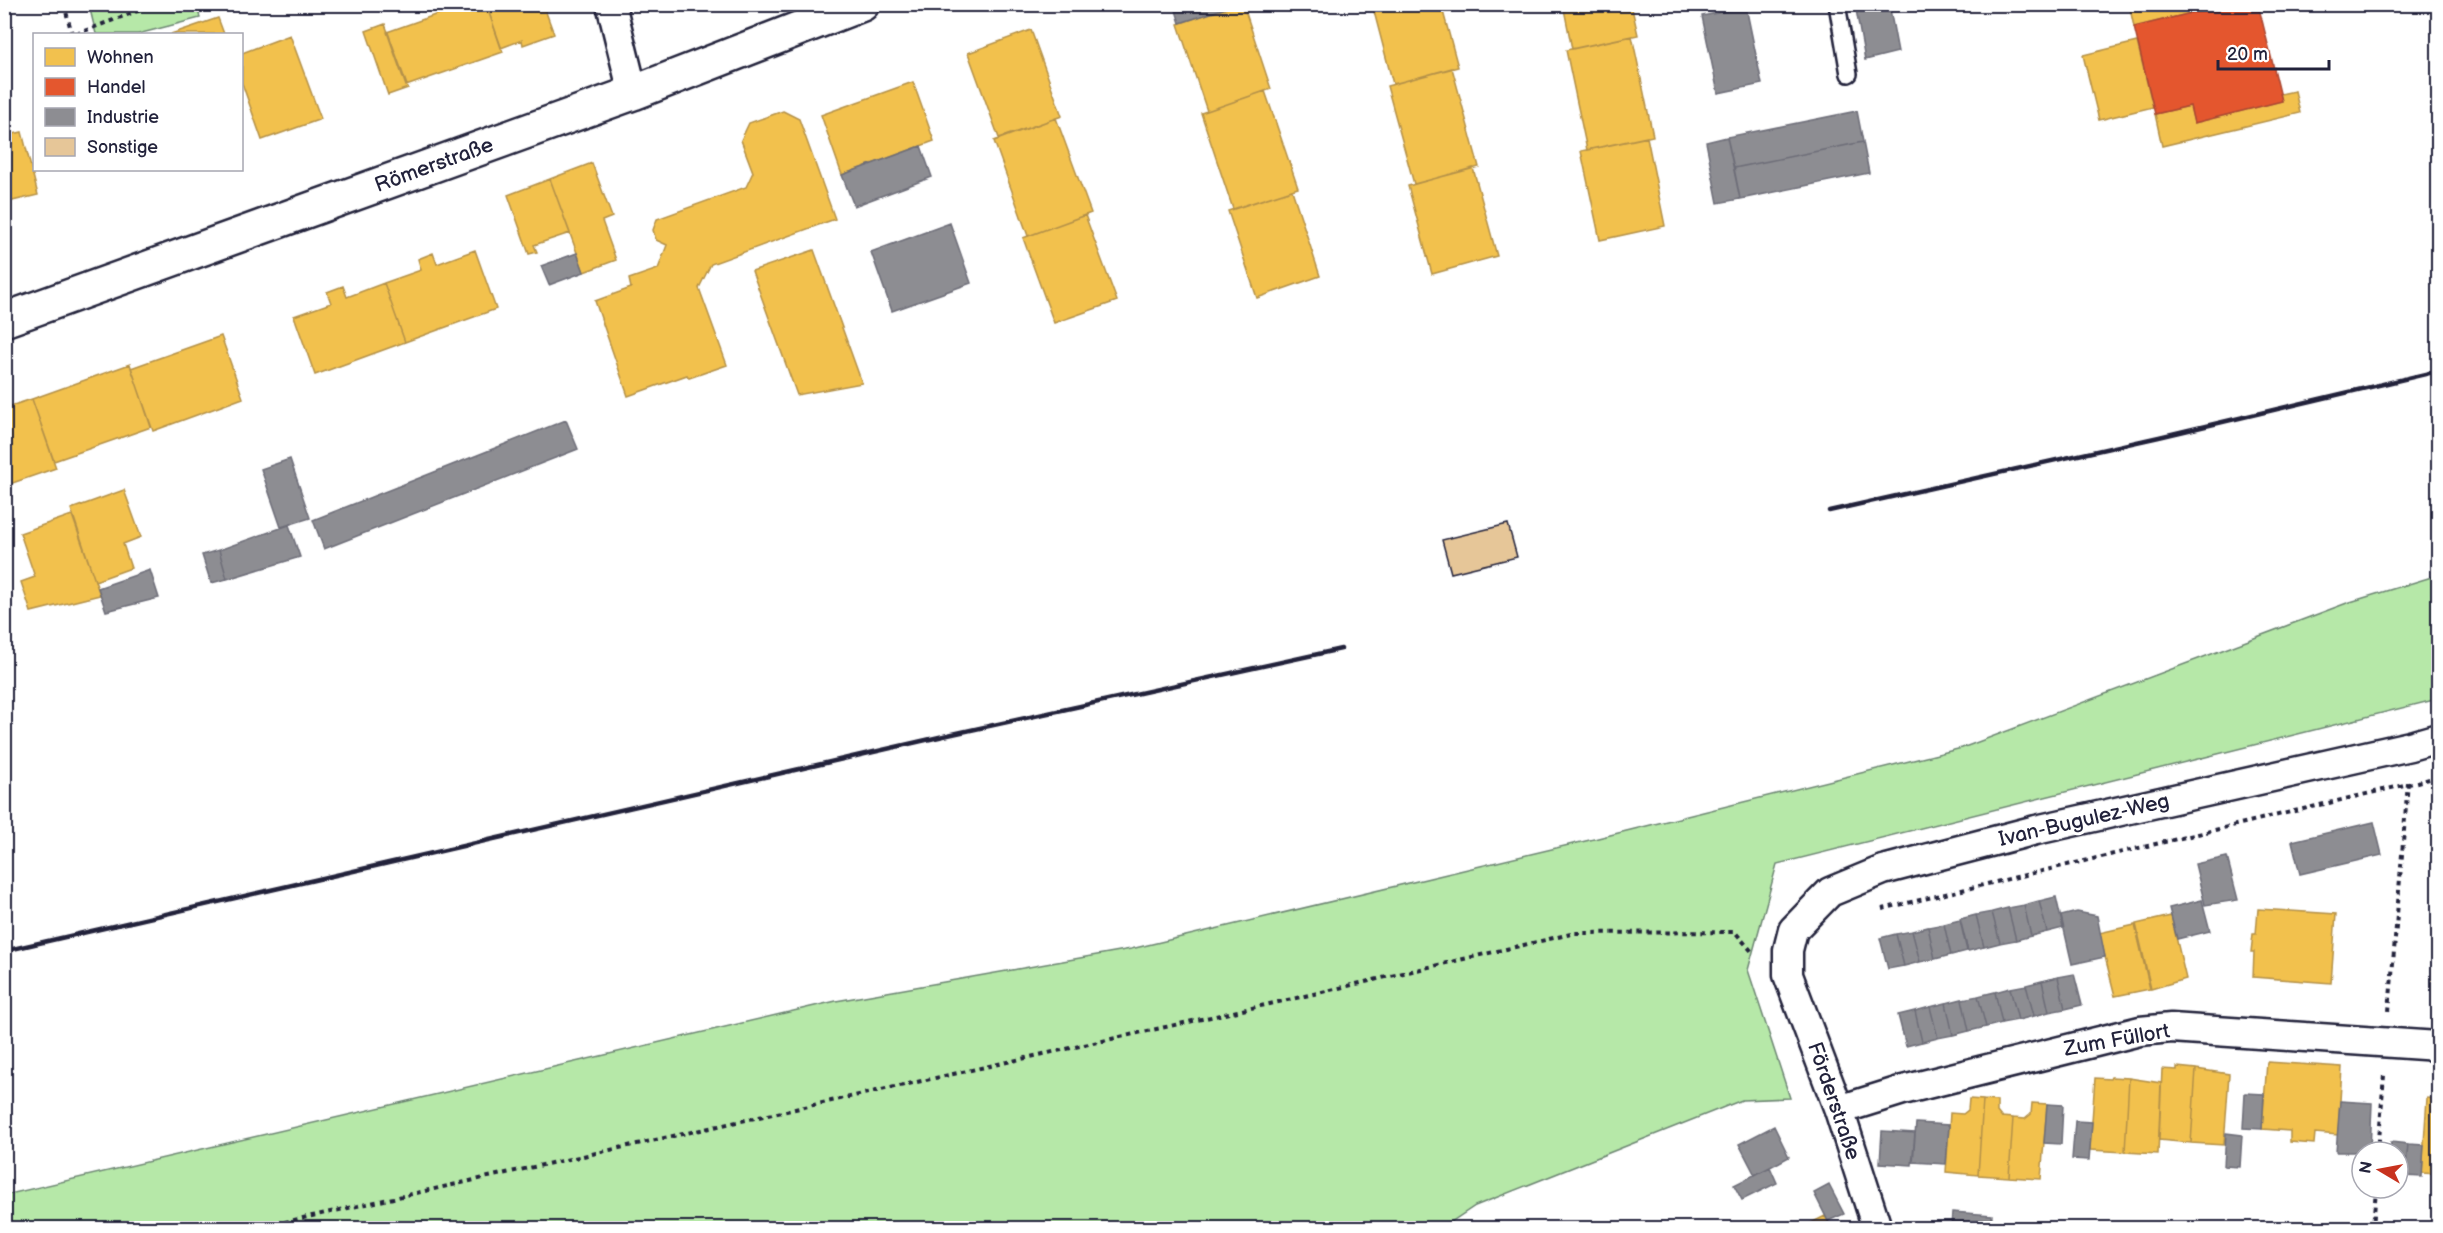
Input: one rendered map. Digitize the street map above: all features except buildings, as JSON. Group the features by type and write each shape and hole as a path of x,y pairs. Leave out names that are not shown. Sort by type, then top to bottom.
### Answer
{"main road":[{"name":"Römerstraße","path":"4,320 633,93 862,4"}],"street":[{"path":"611,4 633,93"},
{"name":"Ivan-Bugulez-Weg","path":"1788,963 1793,930 1830,892 1883,870 2036,830 2439,738"},
{"name":"Förderstraße","path":"1788,963 1877,1228"},
{"name":"Zum Füllort","path":"1839,1110 1903,1090 2140,1031 2171,1028 2439,1046"}],"lane":[{"path":"1837,4 1849,74"}],"path":[{"path":"64,4 74,33"},
{"path":"77,33 156,4"},
{"path":"2379,1140 2410,746"},
{"path":"1874,911 2439,777"},
{"path":"258,1228 1292,999 1575,933 1735,932 1758,959 1788,963"},
{"path":"2373,1228 2375,1200"}],"green space":[{"path":"89,5 197,5 200,18 142,33 96,33"},
{"path":"2438,575 2438,699 1777,864 1748,970 1790,1098 1742,1100 1475,1206 1442,1228 5,1228 5,1195 836,1001 1131,949 1594,839 1962,748 2347,603"}],"railway":[{"path":"1829,511 2159,437 2438,371"},
{"path":"4,951 948,735 1341,649"}]}
